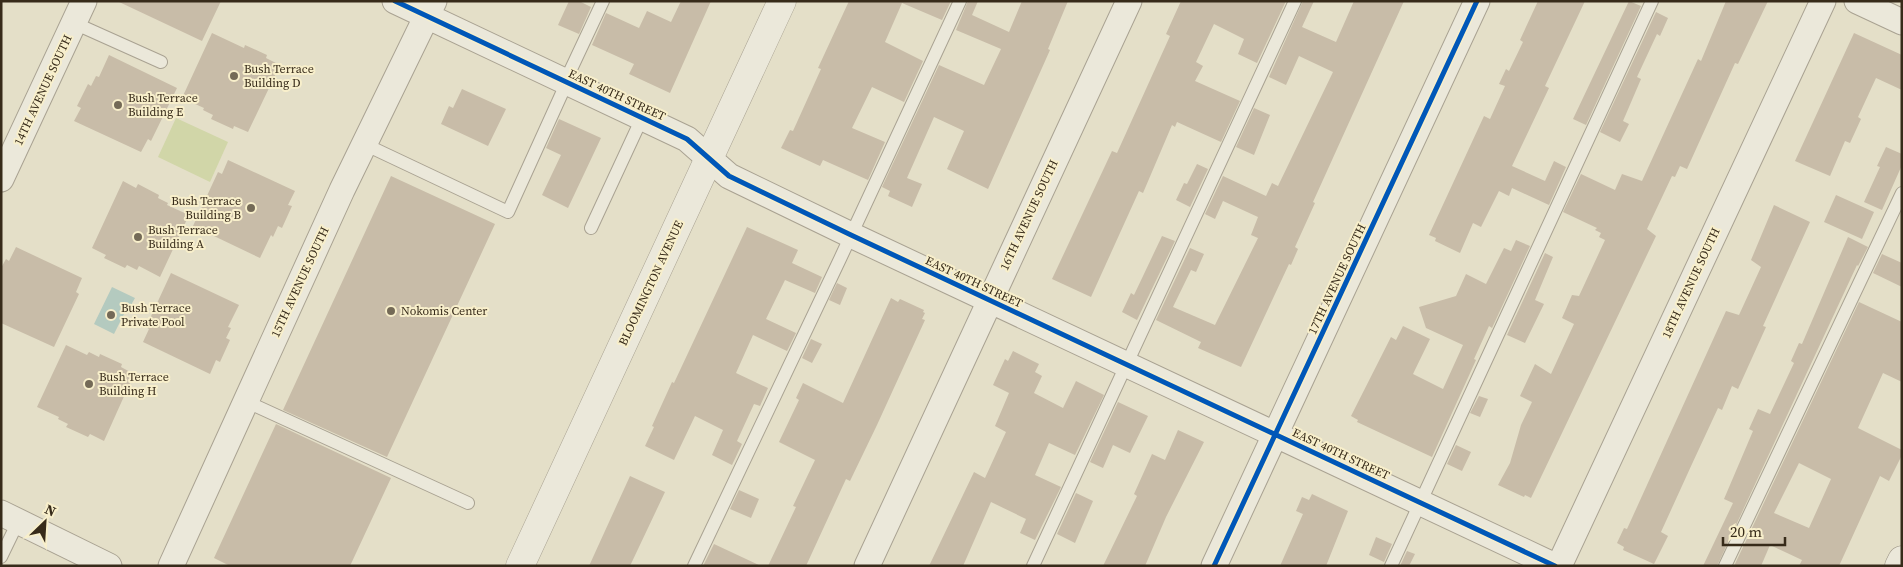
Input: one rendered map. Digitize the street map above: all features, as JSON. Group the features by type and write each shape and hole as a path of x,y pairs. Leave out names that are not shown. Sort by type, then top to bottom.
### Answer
{"street":[{"name":"EAST 40TH STREET","path":"394,1 431,9 566,82 687,139 729,176 1126,366 1276,434 1555,566"},
{"name":"BLOOMINGTON AVENUE","path":"520,566 782,1"},
{"name":"16TH AVENUE SOUTH","path":"867,566 1129,1"},
{"name":"17TH AVENUE SOUTH","path":"1214,566 1477,1"},
{"name":"18TH AVENUE SOUTH","path":"1560,566 1823,1"},
{"path":"1857,1 1902,22"},
{"name":"15TH AVENUE SOUTH","path":"171,566 364,144 431,9"},
{"name":"14TH AVENUE SOUTH","path":"1,179 79,12"},
{"path":"10,518 109,566"},
{"path":"1899,566 1902,560"}],"lane":[{"path":"364,144 508,212 603,1"},
{"path":"694,566 852,235 960,1"},
{"path":"1034,566 1295,1"},
{"path":"1391,566 1652,1"},
{"path":"79,12 161,62"},
{"path":"591,228 642,118"},
{"path":"1725,566 1902,193"},
{"path":"245,401 468,504"},
{"path":"1,557 10,518"}],"green space":[{"path":"176,118 228,142 210,182 158,157"}],"shaded area":[{"name":"Bush Terrace Private Pool","path":"112,287 135,298 131,305 129,304 114,334 94,324"}],"building":[{"path":"117,1 221,1 202,41"},
{"path":"569,1 579,1 591,7 579,34 558,25"},
{"path":"681,1 711,1 670,93 629,74 634,64 592,45 606,13 639,28 647,11 671,22"},
{"path":"849,1 951,1 942,20 902,3 885,42 923,61 904,102 872,87 852,128 885,142 868,180 823,160 820,166 781,148 790,130 793,131 821,69 818,68"},
{"path":"968,1 978,1 972,15 1009,32 1022,1 1068,1 1048,49 1050,50 988,189 947,169 964,131 934,117 907,178 922,184 912,207 888,196 890,191 882,187 939,65 984,85 1001,49 956,30"},
{"path":"1181,1 1286,1 1257,63 1238,54 1244,39 1214,24 1196,62 1203,66 1195,81 1240,101 1221,142 1177,122 1175,127 1172,125 1143,193 1139,191 1091,297 1052,279 1112,151 1117,153 1170,36 1166,34"},
{"path":"1303,1 1314,1 1302,27 1336,42 1354,1 1404,1 1313,202 1315,203 1295,247 1298,249 1291,265 1289,264 1241,367 1198,348 1201,342 1156,320 1190,248 1204,254 1196,272 1191,270 1173,307 1215,325 1258,238 1251,235 1258,217 1223,201 1215,219 1205,214 1223,176 1266,196 1272,183 1278,186 1333,72 1299,56 1286,85 1269,77"},
{"path":"1538,1 1585,1 1545,86 1549,88 1512,166 1545,181 1554,161 1566,167 1549,205 1512,188 1509,196 1499,191 1481,227 1473,223 1460,253 1435,241 1436,238 1429,235 1484,116 1490,119 1505,86 1499,84 1506,69 1509,71 1523,42 1520,40"},
{"path":"1629,1 1641,6 1586,125 1573,119"},
{"path":"1726,1 1768,1 1738,64 1735,63 1687,169 1680,166 1675,177 1672,176 1647,229 1656,236 1531,498 1525,495 1524,497 1498,485 1510,463 1521,425 1532,402 1520,396 1535,364 1551,374 1574,324 1562,318 1572,295 1579,296 1605,240 1599,237 1601,233 1595,230 1597,228 1563,212 1581,174 1615,190 1622,174 1642,181 1698,59 1701,61"},
{"path":"1656,12 1668,18 1660,36 1657,34 1637,77 1641,79 1623,121 1629,124 1620,142 1600,132"},
{"name":"Bush Terrace Building D","path":"212,33 244,48 245,45 267,55 266,58 280,65 248,132 234,126 233,129 211,119 213,115 203,110 204,108 182,98"},
{"path":"1854,33 1902,55 1902,90 1876,78 1858,117 1861,119 1850,143 1845,141 1830,176 1795,161"},
{"name":"Bush Terrace Building E","path":"109,55 177,88 151,141 148,139 141,152 74,121 81,108 77,106 88,84 91,86 96,76 99,77"},
{"path":"462,89 506,109 488,146 441,124 449,106 453,108"},
{"path":"1254,108 1270,115 1254,155 1236,147"},
{"path":"559,119 601,138 568,208 542,195 561,155 546,148"},
{"path":"1886,147 1902,154 1902,165 1882,210 1864,202 1880,167 1877,166"},
{"name":"Bush Terrace Building B","path":"228,160 295,191 288,205 292,206 282,228 278,226 273,237 271,235 260,258 193,226 218,172 222,174"},
{"path":"1197,164 1208,169 1190,207 1176,200 1184,183 1187,184"},
{"name":"Nokomis Center","path":"391,176 495,224 387,457 283,410"},
{"name":"Bush Terrace Building A","path":"123,181 136,188 138,184 159,195 158,198 168,203 167,205 189,215 160,277 139,266 137,270 127,265 125,268 104,258 106,255 92,248"},
{"path":"1836,195 1874,212 1862,239 1824,222"},
{"path":"1774,205 1810,222 1763,326 1766,327 1738,389 1732,386 1722,410 1718,408 1692,464 1661,532 1668,536 1654,564 1623,550 1624,547 1617,543 1624,528 1627,529 1726,311 1739,315 1761,267 1751,260"},
{"path":"747,227 798,250 792,263 822,277 815,293 785,280 766,319 796,333 787,351 753,335 736,373 768,388 760,406 754,404 737,441 742,444 732,465 712,455 723,430 695,416 674,460 645,446 672,382 674,383"},
{"path":"1162,236 1175,241 1137,320 1122,312 1131,293 1134,295"},
{"path":"1848,237 1868,247 1857,265 1717,566 1703,566 1733,503 1724,499 1753,431 1749,429 1758,409 1770,414 1794,363 1791,361 1799,343 1802,344"},
{"path":"1516,240 1530,246 1492,328 1489,326 1474,359 1476,360 1432,457 1357,422 1358,420 1351,416 1391,337 1396,340 1403,326 1430,339 1413,374 1443,389 1463,345 1426,328 1419,307 1456,296 1466,274 1486,284 1504,248 1511,251"},
{"path":"16,247 82,278 76,292 79,294 54,347 1,323 1,268 6,259 9,261"},
{"path":"1545,253 1553,257 1535,300 1544,304 1525,343 1507,335"},
{"path":"1882,254 1902,263 1902,287 1873,273"},
{"path":"171,273 239,305 228,327 231,328 226,338 230,340 220,362 216,360 210,374 143,342 149,329 146,327"},
{"path":"837,283 847,288 840,305 829,300"},
{"path":"891,298 898,302 900,299 924,310 923,312 925,313 922,319 925,320 877,425 850,481 846,479 806,566 768,566 796,507 793,506 815,460 779,442 799,400 796,398 803,383 843,403"},
{"path":"1859,302 1902,322 1902,382 1883,373 1858,428 1902,450 1902,455 1889,481 1880,476 1839,566 1799,566 1802,560 1770,545 1761,566 1734,566","holes":["1799,463 1831,479 1809,528 1774,513"]},
{"path":"811,339 822,344 812,363 802,358"},
{"name":"Bush Terrace Building H","path":"66,345 87,355 89,352 99,357 100,354 122,364 121,367 134,374 104,441 90,434 88,437 66,427 68,424 58,419 59,417 37,407"},
{"path":"1013,351 1039,364 1035,372 1042,376 1034,393 1063,408 1076,381 1104,395 1075,455 1049,443 1035,475 1061,487 1035,540 1020,533 1026,519 991,502 963,566 929,566 974,472 985,478 1006,432 995,426 1009,393 993,385 1005,359 1008,361"},
{"path":"1479,396 1488,399 1480,417 1470,413"},
{"path":"1118,402 1148,416 1130,453 1113,445 1103,468 1090,462"},
{"path":"276,424 391,478 350,566 230,566 214,558"},
{"path":"1178,430 1204,442 1166,517 1145,566 1103,566 1137,496 1134,494 1152,454 1165,460"},
{"path":"1456,445 1471,452 1462,471 1447,464"},
{"path":"630,476 665,492 630,566 589,566"},
{"path":"739,490 759,499 751,518 730,509"},
{"path":"1076,493 1093,501 1075,543 1057,534"},
{"path":"1312,494 1348,511 1326,566 1280,566 1303,514 1296,511 1302,497 1309,500"},
{"path":"1376,537 1392,544 1384,562 1369,555"},
{"path":"714,544 761,566 703,566"},
{"path":"1407,551 1415,554 1409,566 1400,566"}],"cycle path":[{"path":"395,1 687,139 729,176 1555,566"},
{"path":"1214,566 1477,1"}],"place":[{"name":"Bush Terrace Building D","path":"234,76"},
{"name":"Bush Terrace Building E","path":"118,105"},
{"name":"Bush Terrace Building B","path":"251,208"},
{"name":"Bush Terrace Building A","path":"138,237"},
{"name":"Nokomis Center","path":"391,311"},
{"name":"Bush Terrace Private Pool","path":"111,315"},
{"name":"Bush Terrace Building H","path":"89,384"}]}
